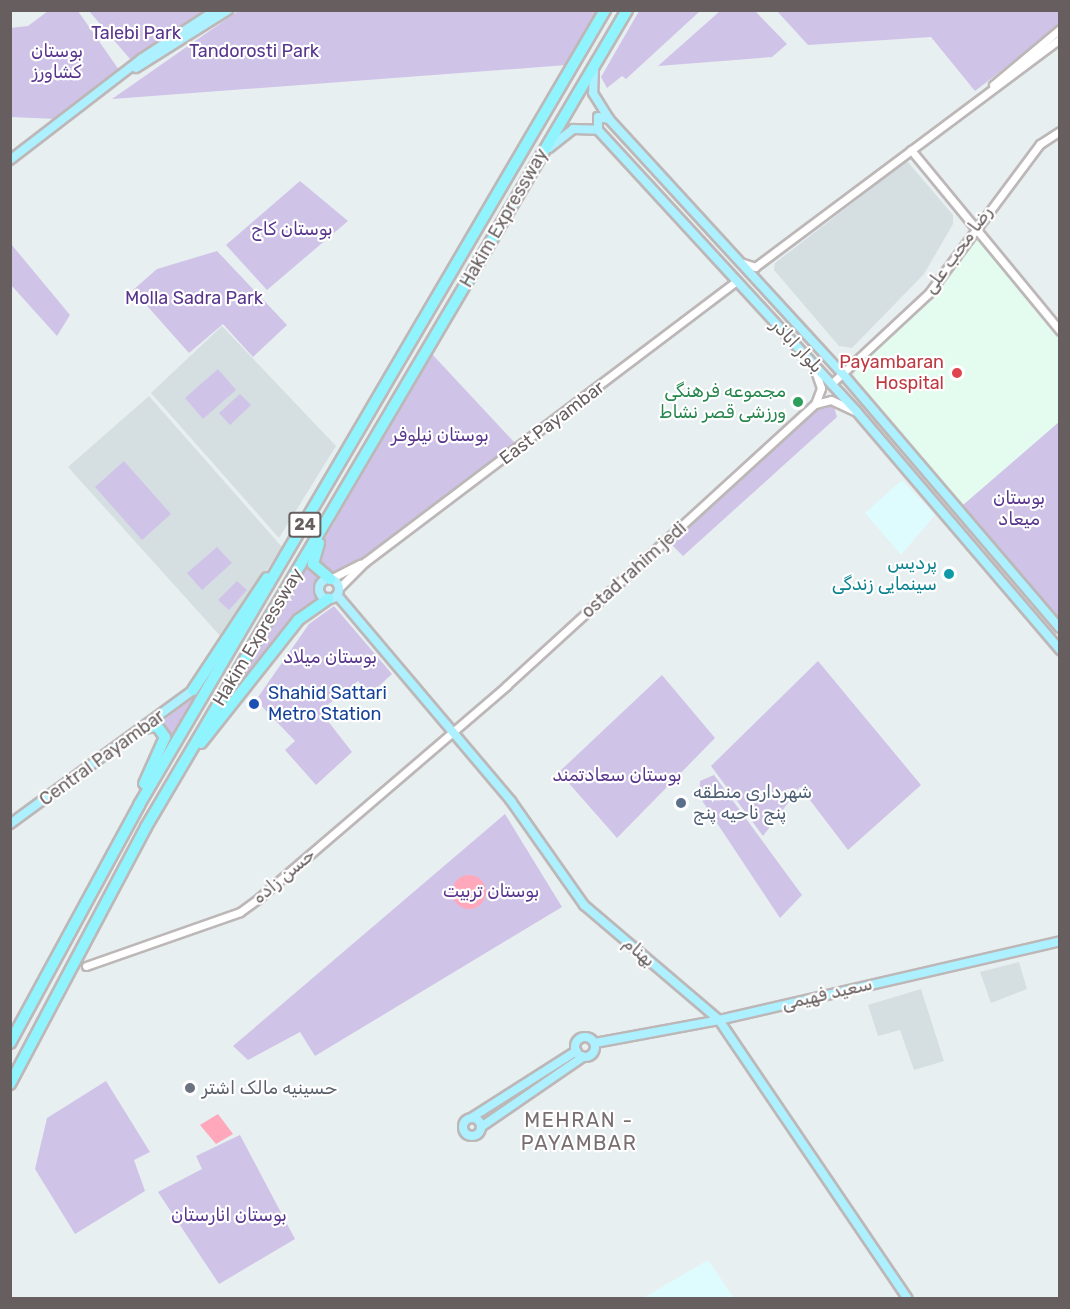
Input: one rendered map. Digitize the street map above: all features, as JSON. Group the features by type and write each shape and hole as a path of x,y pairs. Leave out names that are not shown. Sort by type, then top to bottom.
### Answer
{"highway":[{"name":"Hakim Expressway","path":"10,1043 139,805 605,10"},
{"name":"Hakim Expressway","path":"10,1084 180,769 627,10"},
{"path":"329,517 313,564 330,579"},
{"path":"193,690 252,596 291,548"},
{"path":"180,769 306,611 334,595"},
{"path":"139,805 165,743 160,728 143,728"}],"main road":[{"path":"10,160 216,10"},
{"path":"136,68 228,10"},
{"name":"بلوار اباذر","path":"595,65 593,93 609,119 842,374 1059,628"},
{"path":"535,165 573,129 598,130 598,117 609,119"},
{"name":"بلوار اباذر","path":"598,130 857,412 1059,650"},
{"path":"330,579 318,586 334,595"},
{"name":"بهنام","path":"330,579 334,595 511,801 584,905 719,1020 907,1299"},
{"name":"Central Payambar","path":"10,824 193,690"},
{"name":"سعید فهیمی","path":"576,1051 581,1037 595,1043 719,1020 1059,941"},
{"path":"583,1057 576,1051 471,1118 464,1124 466,1134 475,1136 498,1110 593,1053 595,1043"},
{"path":"471,1118 481,1127"}],"street":[{"path":"992,87 1059,29"},
{"path":"740,261 755,267 992,87 1059,39"},
{"name":"رضا محب علی","path":"831,384 928,294 974,227 1040,144 1059,131"},
{"path":"911,150 1059,331"},
{"name":"East Payambar","path":"334,595 365,562 736,281"},
{"path":"811,362 821,385 815,404"},
{"path":"815,404 831,400 857,412"},
{"name":"ostad rahim jedi","path":"450,731 815,404"},
{"name":"East Payambar","path":"330,579 365,562"},
{"name":"حسن زاده","path":"86,966 240,912 450,731"}],"shaded area":[{"path":"907,161 953,215 953,224 924,274 852,348 839,346 774,270 775,263"},
{"name":"Payambaran Hospital","path":"974,236 1059,339 1059,422 963,505 855,378 855,367 940,293"},
{"path":"222,326 336,446 279,538 151,393"},
{"path":"149,396 282,547 222,638 68,467"},
{"path":"902,480 935,515 901,555 865,513"},
{"path":"469,875 481,880 486,892 481,904 469,909 457,904 452,892 457,880"},
{"path":"1019,962 1027,989 991,1003 980,972"},
{"path":"921,989 944,1061 914,1070 900,1030 878,1036 868,1005"},
{"path":"218,1114 233,1134 216,1144 200,1125"},
{"path":"708,1260 734,1298 643,1298"}],"green space":[{"name":"بوستان کشاورز","path":"48,11 78,11 119,70 56,119 11,117 10,28 28,26"},
{"name":"Talebi Park","path":"89,11 209,11 130,59"},
{"name":"Tandorosti Park","path":"238,11 598,11 567,65 112,99"},
{"path":"639,11 700,11 626,79 622,76 607,88 601,77"},
{"path":"720,11 755,11 787,44 772,57 658,66"},
{"path":"777,11 1059,11 1059,26 975,91 931,37 808,45"},
{"name":"بوستان کاج","path":"300,181 348,221 267,290 226,245"},
{"path":"11,244 70,315 57,336 11,285"},
{"name":"Molla Sadra Park","path":"217,251 287,325 253,357 223,324 189,353 133,290 157,269"},
{"name":"بوستان نیلوفر","path":"431,353 515,443 355,563 333,574 323,572 315,556"},
{"path":"218,369 236,390 203,419 185,398"},
{"path":"240,394 251,405 230,425 219,413"},
{"path":"825,403 834,407 837,417 683,556 670,543"},
{"name":"بوستان میعاد","path":"1059,422 1059,618 963,505"},
{"path":"124,461 171,514 142,540 95,487"},
{"path":"217,547 232,563 202,590 187,573"},
{"path":"310,556 324,577 316,588 321,600 301,609 202,739"},
{"path":"237,581 247,590 229,610 218,600"},
{"name":"بوستان میلاد","path":"334,606 392,674 369,695 358,681 320,711 352,752 316,785 285,750 295,741 256,700 309,624"},
{"path":"818,661 921,785 848,850 800,787 763,836 711,766"},
{"name":"بوستان سعادتمند","path":"662,675 715,738 617,838 559,772"},
{"path":"197,695 170,740 160,723"},
{"path":"714,775 802,895 780,918 699,796 700,781"},
{"name":"بوستان تربیت","path":"505,814 562,907 315,1056 300,1032 248,1060 233,1046"},
{"path":"106,1081 150,1152 134,1160 145,1191 75,1234 35,1169 47,1118"},
{"name":"بوستان انارستان","path":"240,1135 295,1239 219,1284 158,1192 202,1169 196,1156"}],"place":[{"name":"Payambaran Hospital","path":"957,373"},
{"name":"مجموعه فرهنگی ورزشی قصر نشاط","path":"798,402"},
{"name":"پردیس سینمایی زندگی","path":"949,574"},
{"name":"Shahid Sattari Metro Station","path":"254,704"},
{"name":"شهرداری منطقه پنج ناحیه پنج","path":"681,803"},
{"name":"حسینیه مالک اشتر","path":"190,1088"}],"district":[{"name":"MEHRAN - PAYAMBAR","path":"579,1132"}]}
